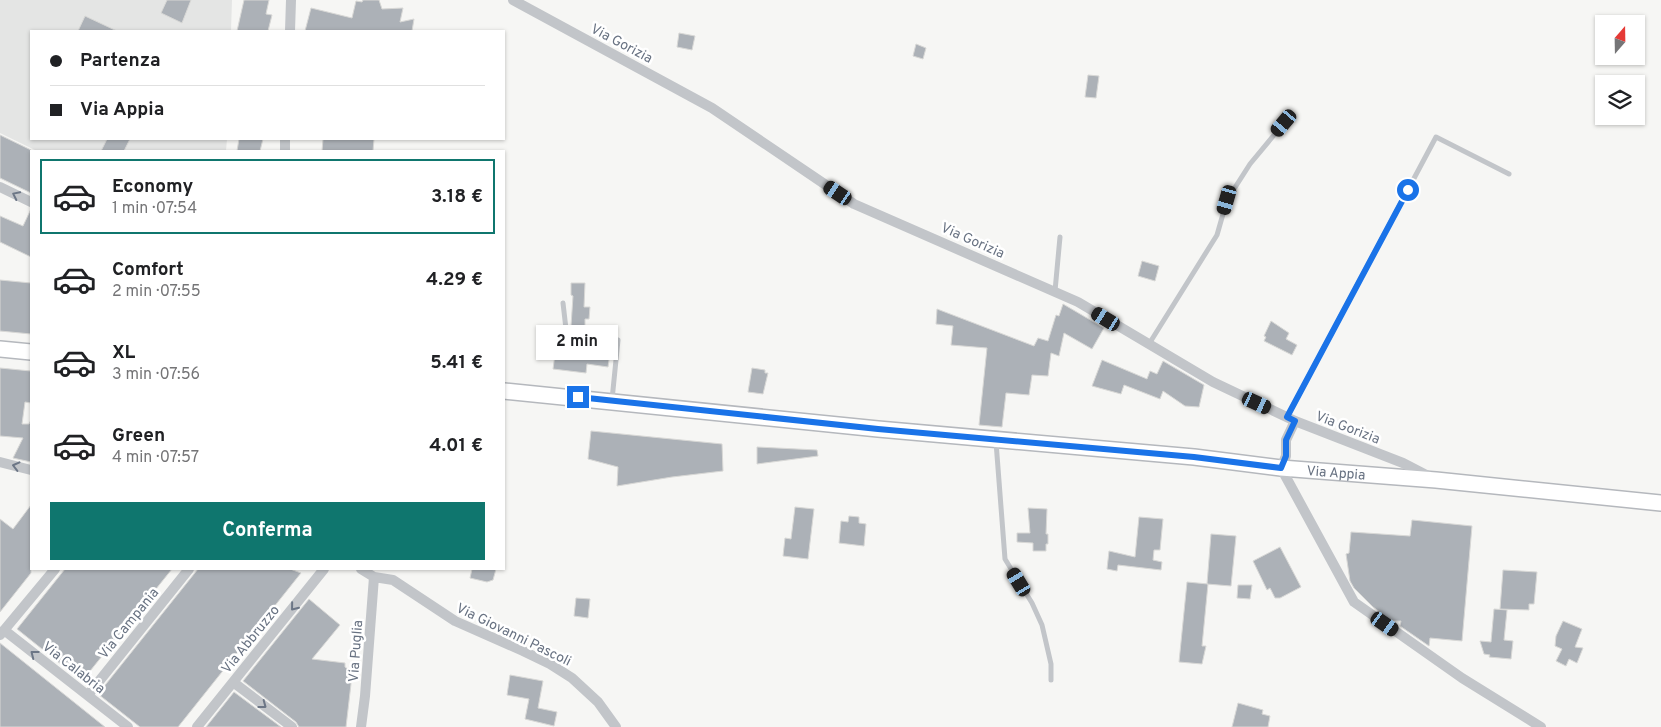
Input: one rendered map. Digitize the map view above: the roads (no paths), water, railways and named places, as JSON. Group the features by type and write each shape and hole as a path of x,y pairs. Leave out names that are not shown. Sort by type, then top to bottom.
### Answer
{"main road":[{"path":"0,349 30,352"},
{"name":"Via Appia","path":"505,391 878,429 1194,457 1281,468 1436,480 1661,502"}],"street":[{"path":"290,30 291,0"},
{"name":"Via Gorizia","path":"513,0 712,108 854,204 1078,302 1213,382 1291,419 1402,463 1436,480"},
{"path":"0,187 30,202"},
{"path":"1291,419 1286,440 1286,456 1281,468 1354,602 1462,678 1541,727"},
{"path":"0,462 30,470"},
{"path":"2,632 54,570"},
{"name":"Via Campania","path":"88,695 189,570"},
{"name":"Via Abbruzzo","path":"197,727 323,570"},
{"name":"Via Giovanni Pascoli","path":"363,570 374,577 393,580 454,621 541,660 572,678 598,702 616,727"},
{"name":"Via Puglia","path":"361,727 374,577"},
{"name":"Via Calabria","path":"2,632 128,727"},
{"path":"233,682 292,727"}],"lane":[{"path":"1148,344 1217,235 1227,200 1250,164 1284,123"},
{"path":"1291,419 1436,137 1509,174"},
{"path":"1054,292 1060,237"},
{"path":"563,303 566,329 618,340 612,401"},
{"path":"995,439 1006,559 1032,603 1042,625 1051,664 1051,680"}]}
